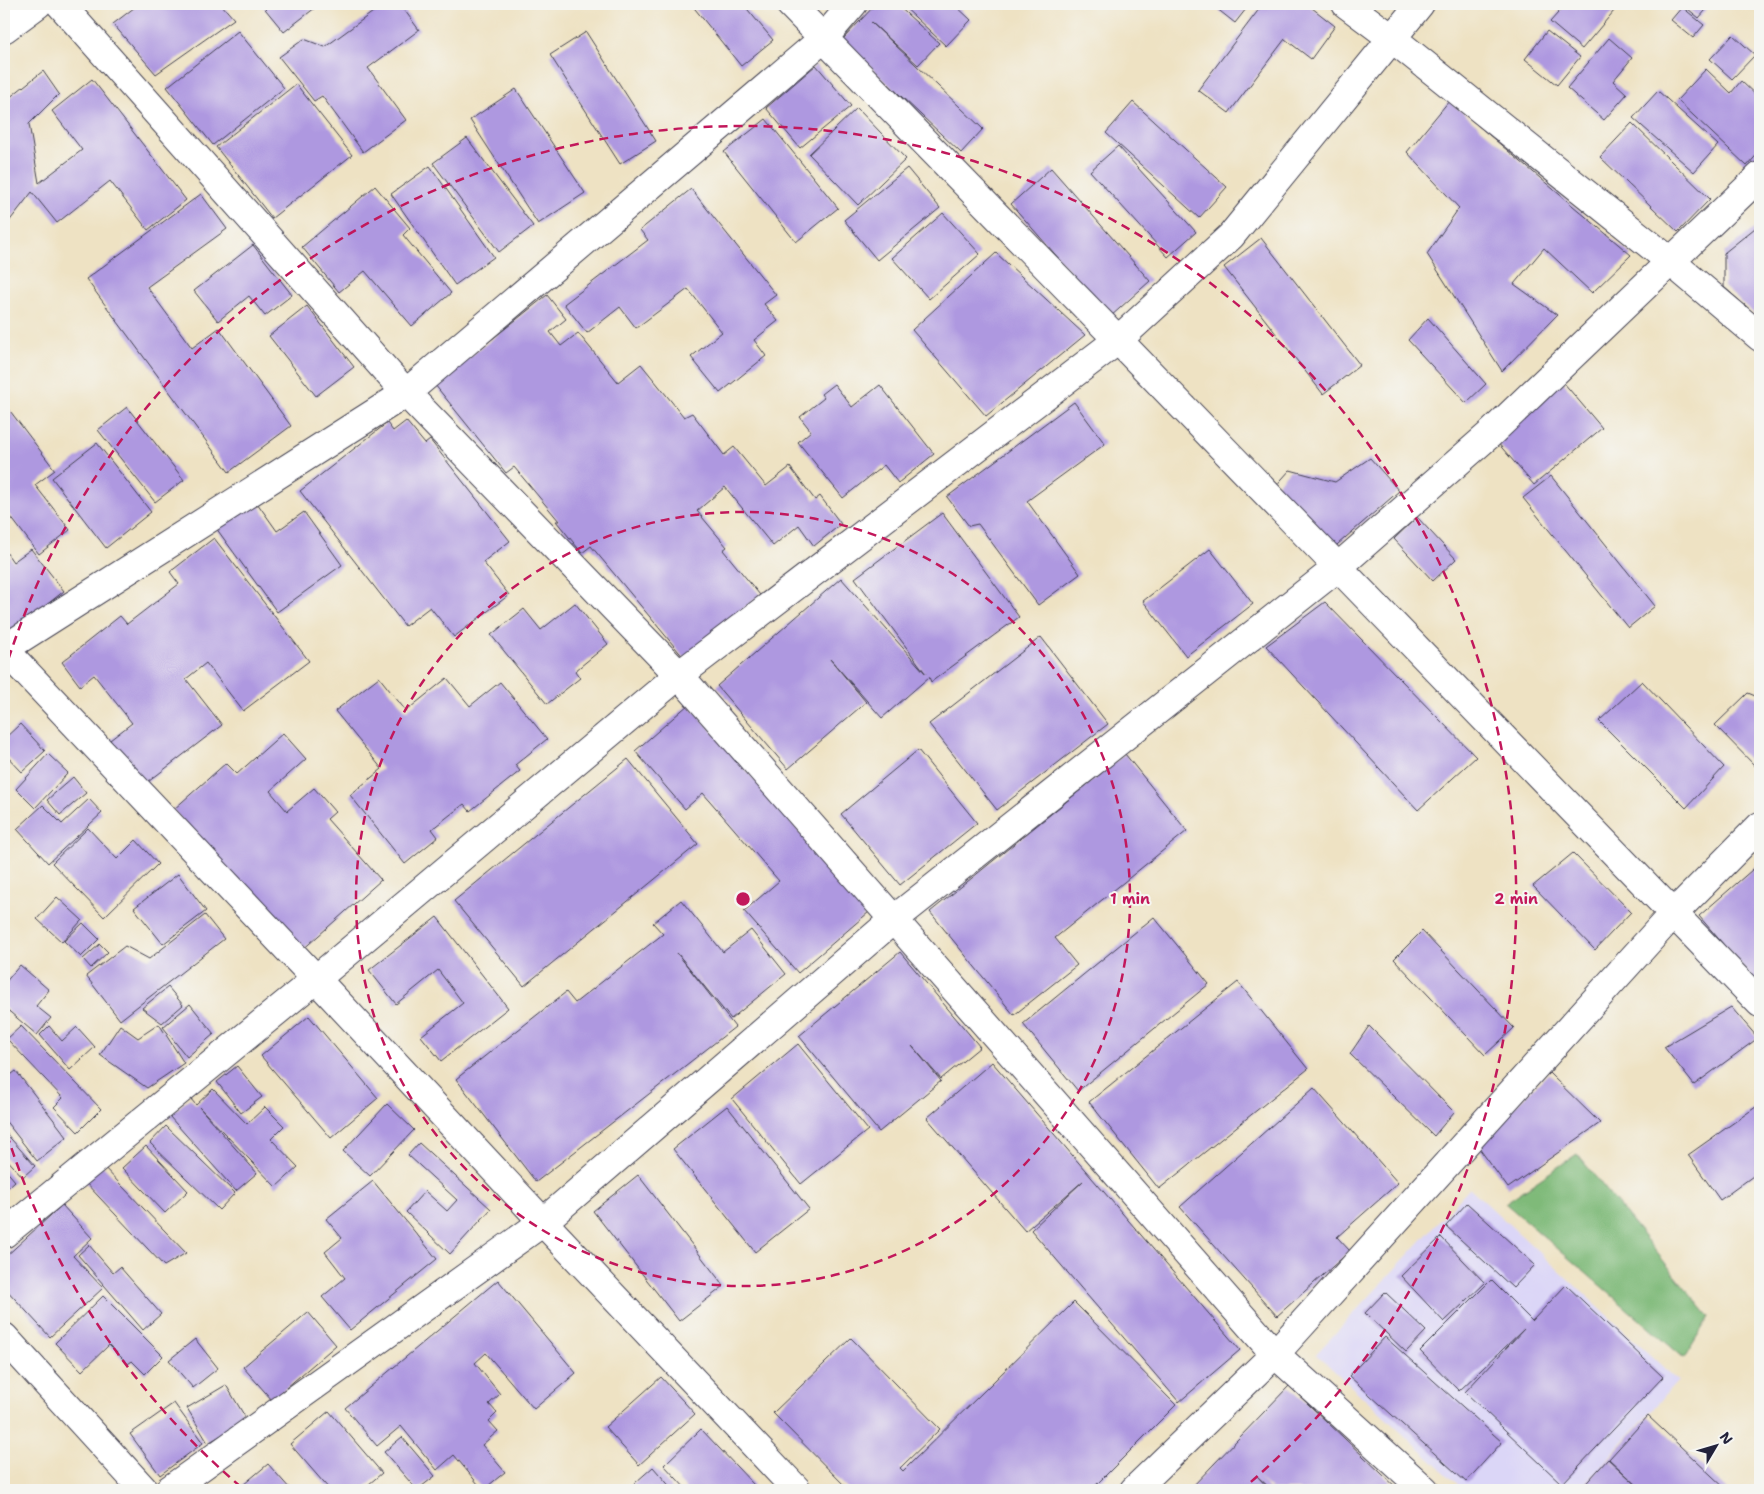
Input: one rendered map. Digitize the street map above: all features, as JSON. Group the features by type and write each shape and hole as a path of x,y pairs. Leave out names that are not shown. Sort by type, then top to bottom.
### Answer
{"street":[{"path":"4,29 38,4"},
{"path":"60,4 406,393 679,674 1275,1354 1425,1490"},
{"path":"790,4 1760,1003"},
{"path":"797,1490 4,649 406,393 823,38 853,4"},
{"path":"1346,4 1670,261 1760,337"},
{"path":"4,1234 316,979 679,674 1118,340 1231,236 1420,4"},
{"path":"169,1490 543,1222 893,920 1337,568 1490,434 1760,176"},
{"path":"1134,1490 1275,1354 1673,914 1760,826"},
{"path":"4,1337 144,1490"}],"shaded area":[{"path":"1470,1188 1678,1381 1579,1490 1464,1490 1316,1354"}],"green space":[{"path":"1577,1154 1709,1317 1684,1358 1505,1203"}],"building":[{"path":"139,4 221,4 234,19 156,74 113,24"},
{"path":"261,4 320,4 284,32"},
{"path":"384,4 400,4 419,30 368,68 406,120 363,152 322,96 314,101 279,57 304,39 325,47"},
{"path":"691,4 743,4 773,40 741,66"},
{"path":"876,4 896,4 939,43 918,65 871,22 983,129 961,153 842,40"},
{"path":"901,4 954,4 971,20 946,46"},
{"path":"1211,4 1250,4 1235,23"},
{"path":"1263,4 1307,4 1335,26 1311,59 1285,39 1229,113 1198,90"},
{"path":"1566,4 1605,4 1614,11 1582,49 1550,22"},
{"path":"1682,4 1711,4 1699,18"},
{"path":"1682,7 1704,25 1693,38 1671,20"},
{"path":"238,31 284,88 213,145 167,87"},
{"path":"1547,31 1580,57 1557,85 1525,59"},
{"path":"586,32 656,141 620,164 550,55"},
{"path":"1733,35 1755,55 1732,79 1710,59"},
{"path":"1609,38 1632,58 1613,81 1627,94 1604,120 1567,88"},
{"path":"816,65 851,106 800,148 766,108"},
{"path":"1706,69 1731,93 1741,81 1760,99 1760,151 1747,166 1677,100"},
{"path":"43,71 59,94 29,124 39,183 82,150 52,111 92,79 186,200 148,230 110,181 57,223 32,192 4,228 4,102"},
{"path":"296,84 352,155 272,218 216,147"},
{"path":"516,89 585,193 538,224 470,120"},
{"path":"1658,91 1718,145 1694,172 1633,118"},
{"path":"1449,101 1631,255 1592,293 1544,248 1514,284 1557,315 1502,371 1427,254 1459,208 1407,152"},
{"path":"1133,102 1227,187 1199,218 1106,133"},
{"path":"857,108 906,159 858,205 809,154"},
{"path":"766,119 838,208 796,242 724,152"},
{"path":"1632,123 1710,199 1678,232 1600,157"},
{"path":"467,138 533,226 499,252 433,163"},
{"path":"1118,146 1196,232 1168,257 1090,171"},
{"path":"430,166 494,257 455,285 391,194"},
{"path":"907,168 940,208 877,260 844,220"},
{"path":"1051,168 1150,281 1110,317 1011,204"},
{"path":"375,186 410,228 403,235 451,293 412,326 365,271 339,292 302,247"},
{"path":"691,189 776,295 764,304 778,321 754,340 766,356 720,393 691,357 722,332 688,289 636,328 620,307 587,333 564,304 648,240 640,230"},
{"path":"201,194 227,229 147,287 192,348 219,328 291,426 229,472 86,279"},
{"path":"943,213 980,254 929,299 892,258"},
{"path":"1760,224 1760,319 1724,287 1724,253"},
{"path":"1261,238 1360,365 1323,394 1224,267"},
{"path":"253,245 292,295 265,316 249,296 218,321 194,291"},
{"path":"996,253 1085,335 986,416 912,330"},
{"path":"547,295 566,319 550,332 561,346 578,333 618,382 641,364 684,417 692,413 724,455 734,447 766,486 790,467 815,500 820,496 841,524 814,546 799,525 773,546 725,487 697,511 727,547 723,550 760,595 684,658 591,546 582,553 556,521 559,521 514,467 506,473 435,385"},
{"path":"307,306 354,367 316,396 269,336"},
{"path":"1428,318 1486,384 1466,403 1408,340"},
{"path":"1558,376 1602,428 1534,485 1490,434"},
{"path":"834,384 852,407 880,385 934,454 898,483 884,465 843,498 798,442 811,431 800,417 824,398 821,394"},
{"path":"1074,402 1105,444 1027,501 1080,574 1038,605 978,524 969,526 947,497"},
{"path":"4,403 55,470 35,485 70,530 39,554 4,508"},
{"path":"127,407 184,480 155,502 98,430"},
{"path":"406,421 425,444 430,440 510,541 483,562 509,595 454,637 430,607 405,626 300,491 387,423 393,431"},
{"path":"97,443 151,512 106,548 52,478"},
{"path":"1370,458 1399,491 1330,551 1273,489 1290,470 1335,482"},
{"path":"1551,476 1655,606 1628,628 1523,498"},
{"path":"255,500 277,531 304,512 342,565 277,612 216,528"},
{"path":"942,513 1019,617 931,682 929,677 882,718 830,659 866,702 788,769 717,686 841,578 926,674 855,578"},
{"path":"1417,517 1456,559 1433,581 1394,539"},
{"path":"214,538 309,661 243,711 206,663 186,679 222,725 144,785 110,740 132,723 94,675 80,686 62,662 120,616 127,624 179,584 170,572"},
{"path":"31,549 64,591 6,637 4,634 4,554 6,552 13,562"},
{"path":"1210,549 1253,604 1186,656 1143,601"},
{"path":"1325,602 1476,757 1418,810 1266,646"},
{"path":"575,603 608,644 575,671 580,678 547,704 491,635 524,609 541,630"},
{"path":"1041,637 1108,724 997,810 929,724"},
{"path":"379,677 406,711 447,678 470,706 500,682 547,739 515,765 520,771 470,811 464,804 432,829 438,837 405,864 350,795 382,769 335,711"},
{"path":"1642,681 1724,767 1686,808 1599,721"},
{"path":"1748,693 1760,698 1760,771 1715,725"},
{"path":"689,704 869,912 798,973 744,911 779,881 703,793 685,809 635,751"},
{"path":"20,724 45,751 22,772 4,753 4,739"},
{"path":"283,733 306,759 270,791 287,811 314,788 335,812 327,819 381,880 300,952 173,810 226,763 237,774"},
{"path":"918,750 977,823 900,885 841,814"},
{"path":"48,754 68,773 35,808 16,789"},
{"path":"1125,754 1187,831 1055,938 1077,965 1014,1015 930,912"},
{"path":"628,759 698,844 524,986 454,901"},
{"path":"73,777 86,793 60,815 47,800"},
{"path":"89,799 102,813 48,863 17,829 43,805 62,824"},
{"path":"88,828 117,859 136,840 158,864 104,917 52,863"},
{"path":"1573,853 1631,912 1595,950 1533,886"},
{"path":"1760,863 1760,987 1699,916"},
{"path":"178,874 206,911 163,944 134,908"},
{"path":"57,897 82,920 62,942 37,919"},
{"path":"681,900 723,952 751,930 786,974 731,1019 677,953 735,1027 536,1182 456,1079 566,992 575,1003 663,934 653,923"},
{"path":"205,915 224,939 120,1020 86,976 125,946 149,959"},
{"path":"437,917 508,1008 441,1061 421,1036 463,1003 438,970 396,1004 369,970"},
{"path":"1154,917 1209,984 1078,1091 1023,1024"},
{"path":"83,923 99,939 81,957 64,941"},
{"path":"1422,931 1514,1028 1485,1055 1394,959"},
{"path":"100,944 108,952 91,968 83,959"},
{"path":"900,952 980,1047 941,1079 912,1046 941,1081 879,1132 799,1036"},
{"path":"20,965 49,990 36,1006 51,1018 37,1035 4,1007 4,984"},
{"path":"1238,982 1308,1069 1159,1189 1089,1102"},
{"path":"168,987 183,1005 162,1023 142,1008"},
{"path":"190,1004 214,1034 187,1057 163,1027"},
{"path":"1731,1007 1758,1038 1694,1085 1664,1047"},
{"path":"309,1016 378,1098 331,1138 261,1056"},
{"path":"159,1024 184,1063 147,1088 100,1055 120,1025 138,1038"},
{"path":"21,1026 101,1109 78,1132 54,1107 63,1098 7,1039"},
{"path":"49,1026 62,1041 77,1027 95,1047 70,1070 40,1035"},
{"path":"1369,1026 1454,1112 1434,1136 1350,1054"},
{"path":"798,1044 868,1130 801,1184 732,1099"},
{"path":"992,1062 1240,1350 1179,1402 1031,1230 1083,1181 1025,1231 927,1118"},
{"path":"237,1066 262,1097 241,1113 217,1082"},
{"path":"16,1071 67,1137 37,1161 4,1119 4,1080"},
{"path":"1549,1073 1600,1123 1508,1188 1476,1144"},
{"path":"1314,1088 1398,1183 1337,1237 1350,1251 1277,1316 1180,1207"},
{"path":"213,1089 247,1124 265,1107 284,1126 271,1139 298,1167 276,1187 199,1107 257,1173 236,1191 169,1116 190,1098 196,1105"},
{"path":"387,1104 414,1130 370,1176 343,1151"},
{"path":"1760,1104 1760,1171 1720,1200 1688,1155"},
{"path":"727,1106 809,1209 755,1252 673,1149"},
{"path":"166,1126 235,1193 219,1210 150,1143"},
{"path":"4,1131 35,1166 23,1177 4,1156"},
{"path":"419,1143 491,1209 450,1254 406,1212 425,1191 447,1211 457,1200 408,1155"},
{"path":"146,1146 188,1191 165,1213 122,1168"},
{"path":"101,1164 186,1253 164,1266 83,1180"},
{"path":"4,1168 15,1181 4,1191"},
{"path":"638,1175 724,1286 679,1321 593,1211"},
{"path":"373,1181 437,1259 350,1330 322,1297 345,1278 325,1252 342,1238 326,1219"},
{"path":"1467,1203 1535,1265 1513,1288 1446,1226"},
{"path":"62,1205 92,1238 73,1256 103,1288 50,1337 4,1287 4,1258"},
{"path":"1441,1237 1485,1283 1444,1322 1401,1276"},
{"path":"89,1245 113,1273 120,1267 161,1314 143,1330 78,1255"},
{"path":"498,1280 576,1373 534,1409 486,1353 475,1363 500,1394 489,1404 497,1413 489,1421 498,1431 482,1445 505,1472 483,1490 454,1455 437,1470 401,1426 377,1446 345,1408"},
{"path":"1491,1280 1532,1321 1566,1285 1663,1377 1562,1484 1465,1392 1524,1329 1459,1391 1420,1351"},
{"path":"1385,1292 1426,1331 1406,1352 1365,1313"},
{"path":"103,1296 163,1356 145,1374 132,1361 128,1364 109,1345 82,1371 55,1343"},
{"path":"1074,1302 1176,1405 1091,1490 849,1490 773,1413 851,1338 940,1429 900,1468 903,1471"},
{"path":"308,1312 336,1345 272,1400 243,1367"},
{"path":"1385,1337 1502,1442 1466,1482 1349,1376"},
{"path":"195,1339 218,1368 193,1388 169,1360"},
{"path":"661,1377 695,1414 639,1465 605,1427"},
{"path":"226,1385 247,1420 208,1443 187,1408"},
{"path":"1289,1386 1399,1490 1272,1490 1257,1476 1270,1490 1189,1490"},
{"path":"174,1403 203,1443 160,1475 130,1434"},
{"path":"329,1411 382,1473 362,1490 330,1490 290,1444"},
{"path":"1648,1416 1727,1490 1580,1490 1608,1459 1641,1489 1609,1459"},
{"path":"701,1429 754,1485 749,1490 687,1490 664,1465"},
{"path":"402,1437 435,1476 417,1490 384,1452"},
{"path":"268,1464 291,1490 237,1490"},
{"path":"653,1467 673,1490 627,1490"}]}
